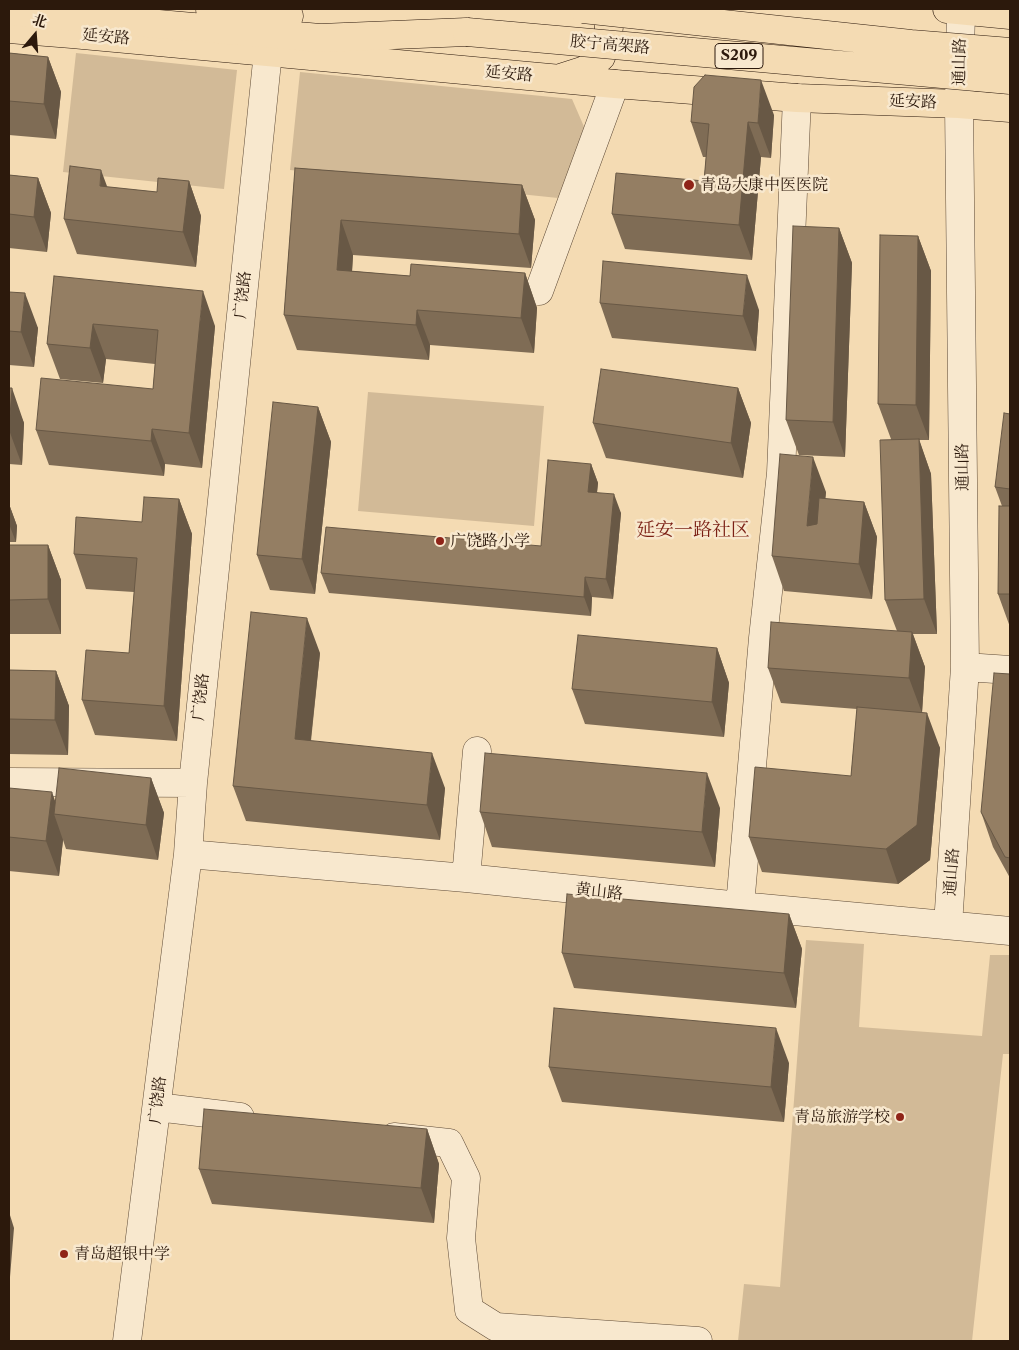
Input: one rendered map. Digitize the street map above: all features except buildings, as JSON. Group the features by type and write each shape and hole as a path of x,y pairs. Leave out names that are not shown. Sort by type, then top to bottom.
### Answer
{"main road":[{"name":"胶宁高架路","path":"210,9 1010,80"},
{"name":"胶宁高架路","path":"584,9 911,44 1010,52"},
{"path":"559,78 585,70 601,57 608,35 611,9"},
{"path":"956,9 1010,15"},
{"path":"9,12 320,38 467,32"},
{"name":"延安路","path":"9,30 72,34 615,84 797,98 959,104 1010,108"}],"street":[{"name":"通山路","path":"948,925 966,667 959,104 956,9"},
{"name":"广饶路","path":"127,1341 188,854 192,783 268,52"},
{"path":"539,291 615,84"},
{"path":"740,906 763,638 781,473 797,98"},
{"path":"966,667 1010,670"},
{"path":"466,878 477,752"},
{"path":"9,782 192,783"},
{"name":"黄山路","path":"188,854 466,878 1010,931"},
{"path":"157,1107 264,1120"},
{"path":"371,1134 449,1143 466,1178 462,1238 469,1310 496,1327 698,1341"}],"shaded area":[{"path":"76,53 237,70 224,189 63,172"},
{"path":"300,72 572,99 585,129 558,198 290,170"},
{"path":"368,392 544,406 534,526 358,511"},
{"name":"青岛旅游学校","path":"806,940 864,944 859,1027 982,1036 990,955 1010,955 1010,1054 1003,1054 972,1341 738,1341 744,1284 780,1287"}],"place":[{"name":"青岛大康中医医院","path":"689,185"},
{"name":"广饶路小学","path":"440,541"},
{"name":"青岛旅游学校","path":"900,1117"},
{"name":"青岛超银中学","path":"64,1254"}],"district":[{"name":"延安一路社区","path":"693,531"}]}
